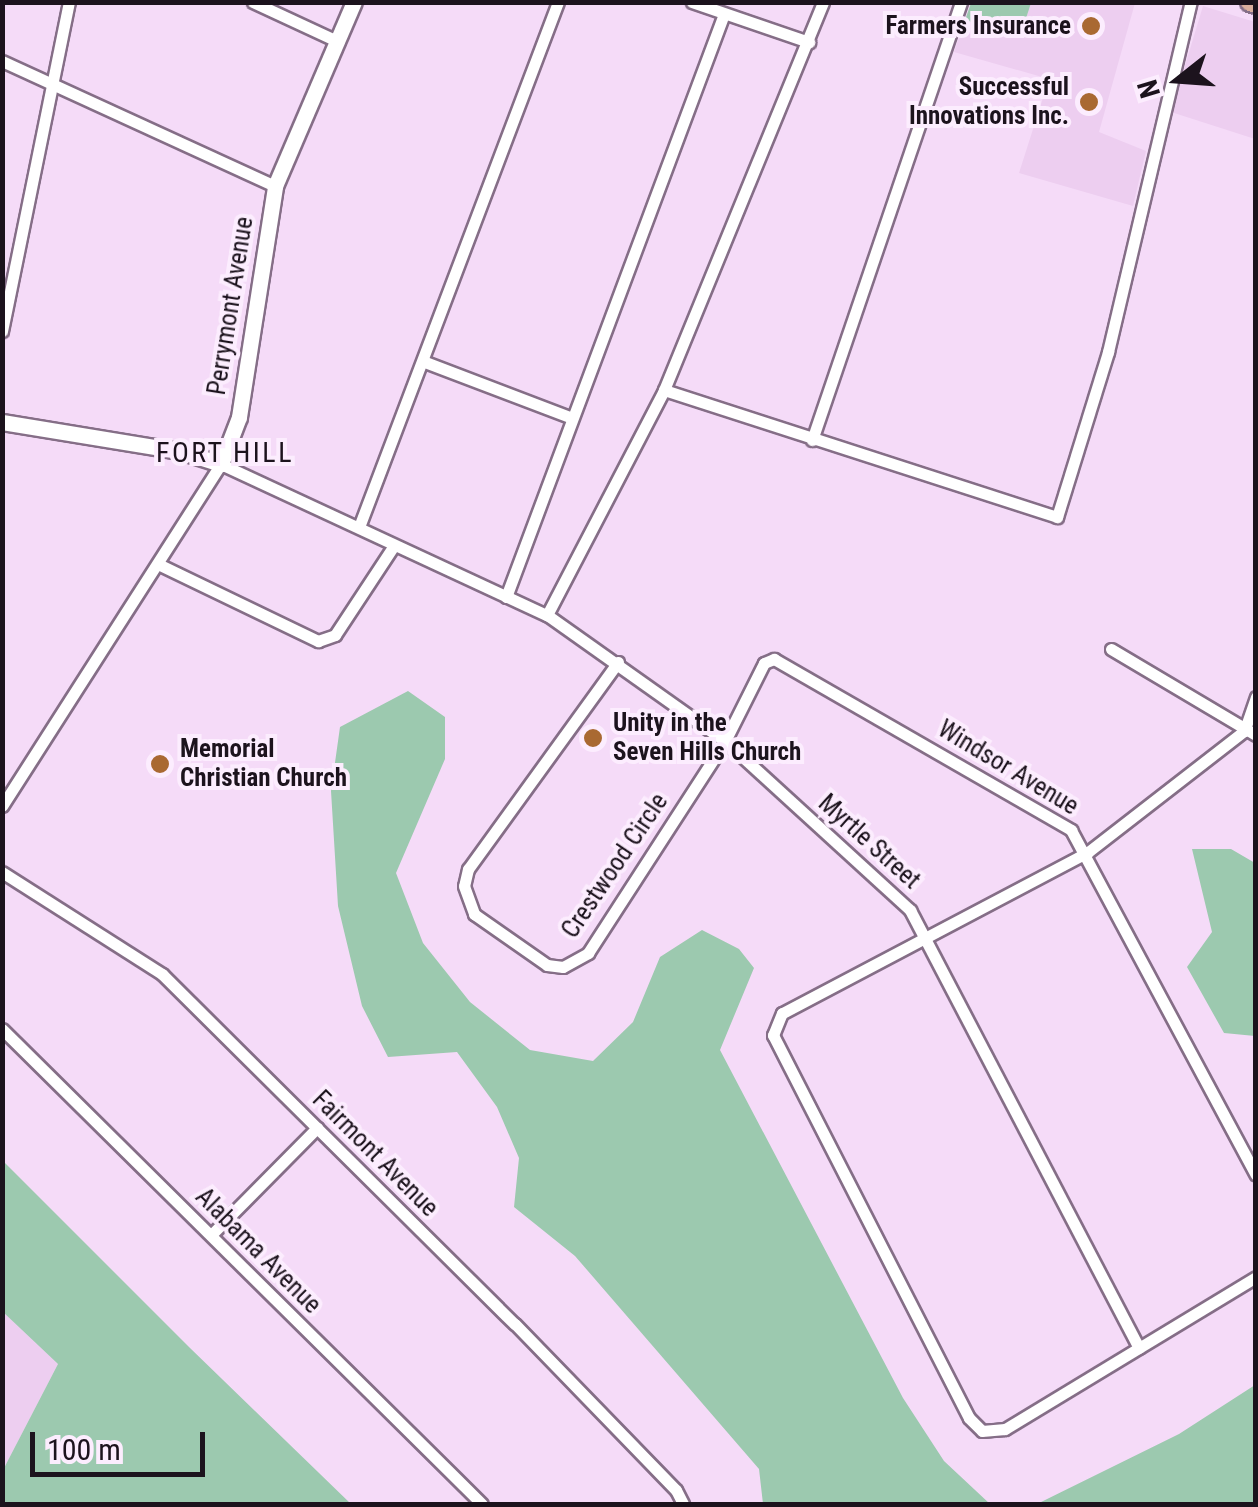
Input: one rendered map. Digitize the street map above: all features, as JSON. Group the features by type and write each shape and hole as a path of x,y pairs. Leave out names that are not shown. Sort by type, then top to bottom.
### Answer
{"street":[{"path":"2,330 69,2"},
{"path":"253,2 337,41"},
{"name":"Perrymont Avenue","path":"2,806 221,464 239,416 275,186 354,2"},
{"path":"358,527 425,362 558,2"},
{"path":"692,2 810,42"},
{"path":"547,615 664,390 824,2"},
{"path":"812,440 961,2"},
{"path":"664,390 1057,517 1108,352 1191,2"},
{"path":"506,597 570,417 724,14"},
{"path":"2,61 275,186"},
{"path":"425,362 570,417"},
{"path":"2,422 180,451 221,464"},
{"name":"Myrtle Street","path":"221,464 393,547 547,615 725,741 910,910 1139,1348"},
{"path":"158,564 318,641 335,634 393,547"},
{"path":"1111,650 1250,733"},
{"name":"Windsor Avenue","path":"725,741 764,662 774,659 1055,817 1088,852 1256,1175"},
{"name":"Crestwood Circle","path":"618,662 468,870 464,886 474,914 547,965 578,961 725,741"},
{"path":"1256,697 1250,733 1088,852 782,1012 774,1025 786,1064 969,1418 982,1431 1006,1430 1256,1277"},
{"name":"Fairmont Avenue","path":"2,872 162,974 618,1430 683,1504"},
{"name":"Alabama Avenue","path":"2,1029 482,1504"},
{"path":"211,1235 318,1128"}],"shaded area":[{"path":"1031,3 1135,3 1099,132 1146,151 1133,206 1019,173 1049,79 954,52 965,20 1020,37"},
{"path":"1203,6 1255,22 1255,139 1171,112"},
{"path":"3,1312 58,1364 3,1470"}],"green space":[{"path":"971,3 1031,3 1020,37 965,20"},
{"path":"408,691 445,717 445,759 396,873 423,943 470,1002 530,1050 593,1061 633,1022 660,957 702,930 739,949 754,968 720,1050 903,1398 944,1461 990,1504 763,1504 759,1469 575,1256 514,1207 519,1158 497,1107 457,1052 388,1057 362,1006 338,906 331,791 340,727"},
{"path":"1192,849 1231,849 1255,863 1255,1036 1224,1033 1187,967 1212,932"},
{"path":"2,1160 351,1504 3,1504 3,1470 58,1364 3,1312"},
{"path":"1255,1385 1255,1504 1037,1504 1179,1434"}],"place":[{"name":"Farmers Insurance","path":"1091,26"},
{"name":"Successful Innovations Inc.","path":"1089,102"},
{"name":"Unity in the Seven Hills Church","path":"593,738"},
{"name":"Memorial Christian Church","path":"160,764"}],"district":[{"name":"FORT HILL","path":"225,453"}]}
